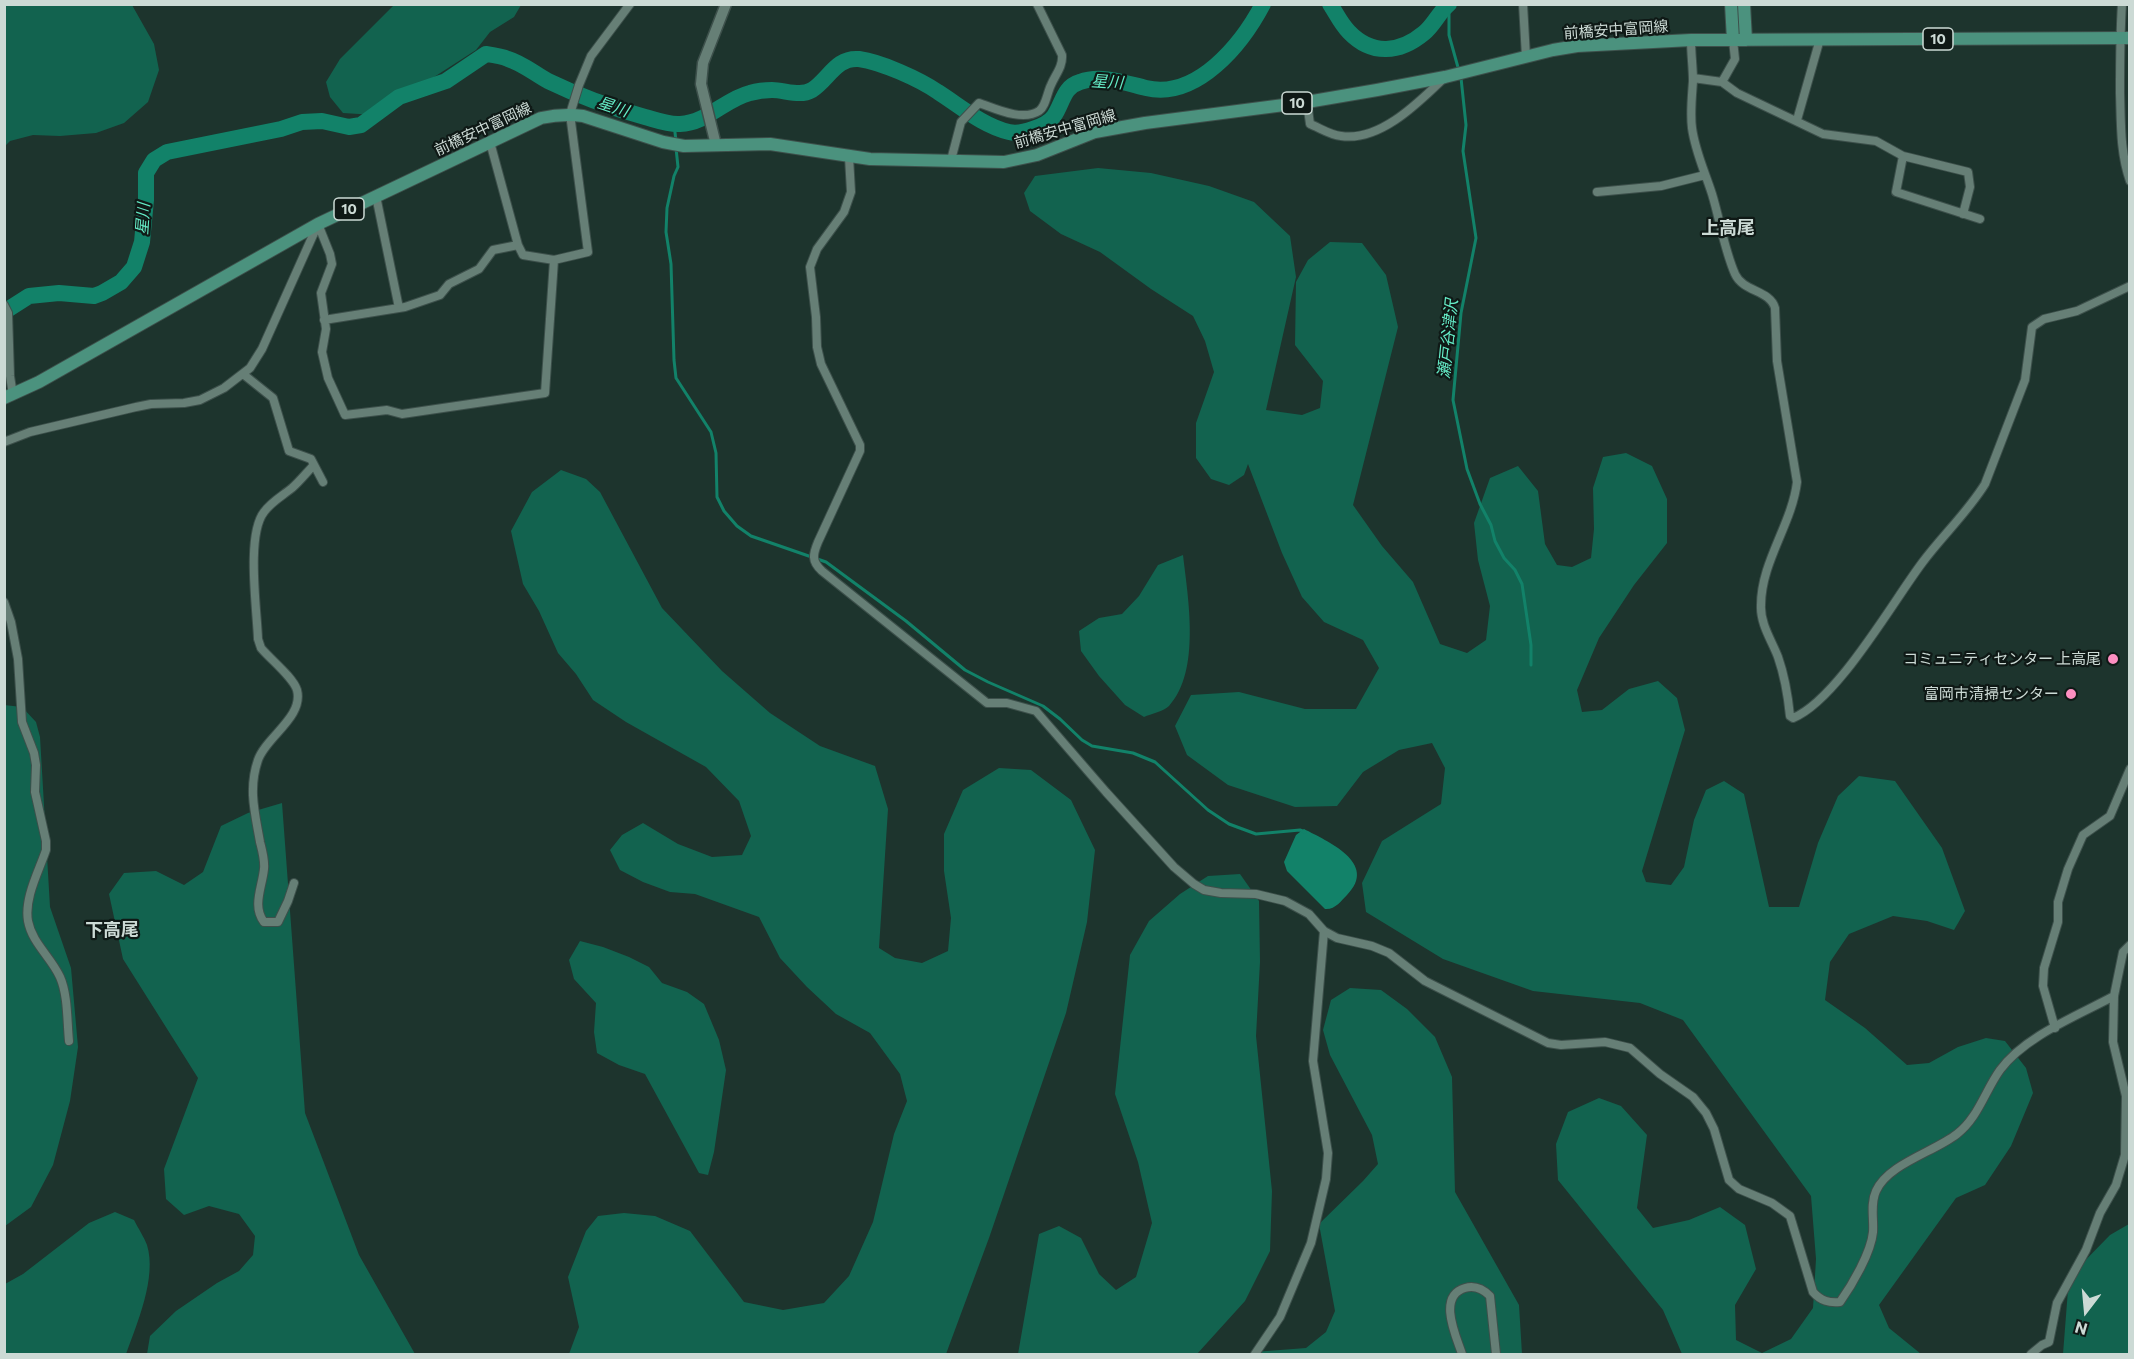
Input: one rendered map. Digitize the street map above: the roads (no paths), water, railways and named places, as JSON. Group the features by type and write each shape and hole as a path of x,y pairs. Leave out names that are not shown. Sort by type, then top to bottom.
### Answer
{"main road":[{"path":"1731,4 1740,40"},
{"path":"1740,40 1744,4"},
{"name":"前橋安中富岡線","path":"9,397 318,224 541,118 570,114 684,146 786,146 849,157 1012,160 1037,155 1095,132 1145,123 1307,102 1445,77 1577,46 1691,40 2125,38"}],"street":[{"path":"490,142 518,245 523,255 554,260 588,252 570,114 591,56 630,4"},
{"path":"716,145 701,84 704,63 726,4"},
{"path":"951,160 961,122 979,103 1011,114 1030,114 1039,111 1044,105 1062,62 1062,55 1037,4"},
{"path":"1523,4 1526,57"},
{"path":"2122,4 2125,38 2121,143 2123,160 2130,181"},
{"path":"1797,120 1820,39"},
{"path":"1691,40 1693,78 1691,126 1736,277 1745,286 1774,302 1776,308 1777,361 1797,482 1796,495 1771,561 1761,606 1763,623 1785,677 1790,716 1793,718 1805,713 1843,674 1922,562 1978,496 2002,444 2025,380 2032,327 2044,319 2077,311 2130,286"},
{"path":"1722,82 1735,59 1740,40"},
{"path":"1307,102 1310,124 1338,136 1350,137 1386,125 1404,115 1445,77"},
{"path":"1693,78 1722,82 1737,93 1822,134 1876,141 1903,156 1968,172 1970,187 1963,214"},
{"path":"1903,156 1896,192 1980,219"},
{"path":"849,157 851,192 844,212 817,249 810,267 817,347 821,364 861,451 815,550 813,559 815,564 987,703 1007,703 1036,711 1174,867 1194,884 1204,890 1256,894 1285,901 1309,914 1324,931 1337,938 1372,946 1389,953 1425,981 1548,1043 1561,1045 1605,1042 1630,1048 1660,1074 1694,1097 1714,1129 1729,1180 1739,1189 1772,1203 1790,1216 1813,1292 1817,1297 1829,1303 1840,1302 1850,1288 1868,1250 1873,1234 1872,1209 1876,1191 1890,1174 1957,1135 1969,1123 2000,1071 2019,1049 2114,996"},
{"path":"1597,192 1661,186 1705,175"},
{"path":"376,196 399,308"},
{"path":"318,224 332,264 321,293 326,328 322,352 328,378 345,415 387,410 402,414 545,393 554,260"},
{"path":"4,442 30,432 151,404 200,400 224,388 250,368 262,349 318,224"},
{"path":"324,320 399,308 440,295 449,284 479,268 493,250 518,245"},
{"path":"4,305 9,313 9,397"},
{"path":"243,374 273,398 289,451 311,459 323,482"},
{"path":"294,883 278,922 264,922 258,914 258,901 265,865 251,794 253,775 258,758 271,739 283,728 297,702 297,689 261,648 255,576 255,538 257,522 262,513 293,487 314,465"},
{"path":"4,602 11,622 18,659 22,722 34,753 35,792 46,841 46,850 28,906 28,921 35,940 59,975 69,1041"},
{"path":"2055,1028 2043,986 2044,968 2058,922 2058,902 2068,869 2082,836 2110,816 2130,769"},
{"path":"1255,1354 1280,1317 1311,1243 1326,1179 1328,1153 1313,1061 1324,931"},
{"path":"2031,1354 2049,1341 2056,1303 2086,1250 2100,1213 2116,1185 2125,1155 2126,1096 2113,1042 2114,996 2123,952 2130,945"},
{"path":"1462,1354 1451,1317 1450,1302 1452,1295 1457,1291 1473,1287 1484,1290 1490,1296 1496,1354"}],"waterway":[{"name":"星川","path":"4,312 29,296 59,293 94,296 121,282 134,267 142,242 146,173 154,160 167,152 281,129 302,122 322,121 349,127 361,125 399,97 446,81 486,54 513,61 572,92 620,110 676,124 699,120 732,100 753,92 772,90 807,92 844,61 859,59 889,67 910,77 930,87 981,120 1014,133 1033,129 1051,120 1070,88 1080,82 1105,79 1146,88 1165,89 1183,86 1216,66 1243,36 1263,4"},
{"name":"星川","path":"1330,4 1344,26 1358,40 1367,45 1386,49 1396,48 1415,40 1428,30 1449,4"},
{"name":"瀬戸谷津沢","path":"1449,5 1449,35 1459,71"},
{"name":"瀬戸谷津沢","path":"1461,78 1466,125 1463,151 1476,238 1461,313 1453,400 1467,469 1480,504 1491,525 1495,541 1522,584 1531,645 1531,665"},
{"path":"674,124 676,141"},
{"path":"676,148 678,167 667,208 666,232 671,264 676,378 711,432 716,453 717,497 724,511 737,526 751,536 826,562 906,621 965,670 1043,706 1092,746 1133,753 1155,762 1208,810 1229,824 1256,834 1300,830 1305,832"}],"place":[{"name":"コミュニティセンター 上高尾","path":"2113,659"},
{"name":"富岡市清掃センター","path":"2071,694"}],"district":[{"name":"上高尾","path":"1728,228"},
{"name":"下高尾","path":"112,930"}]}
